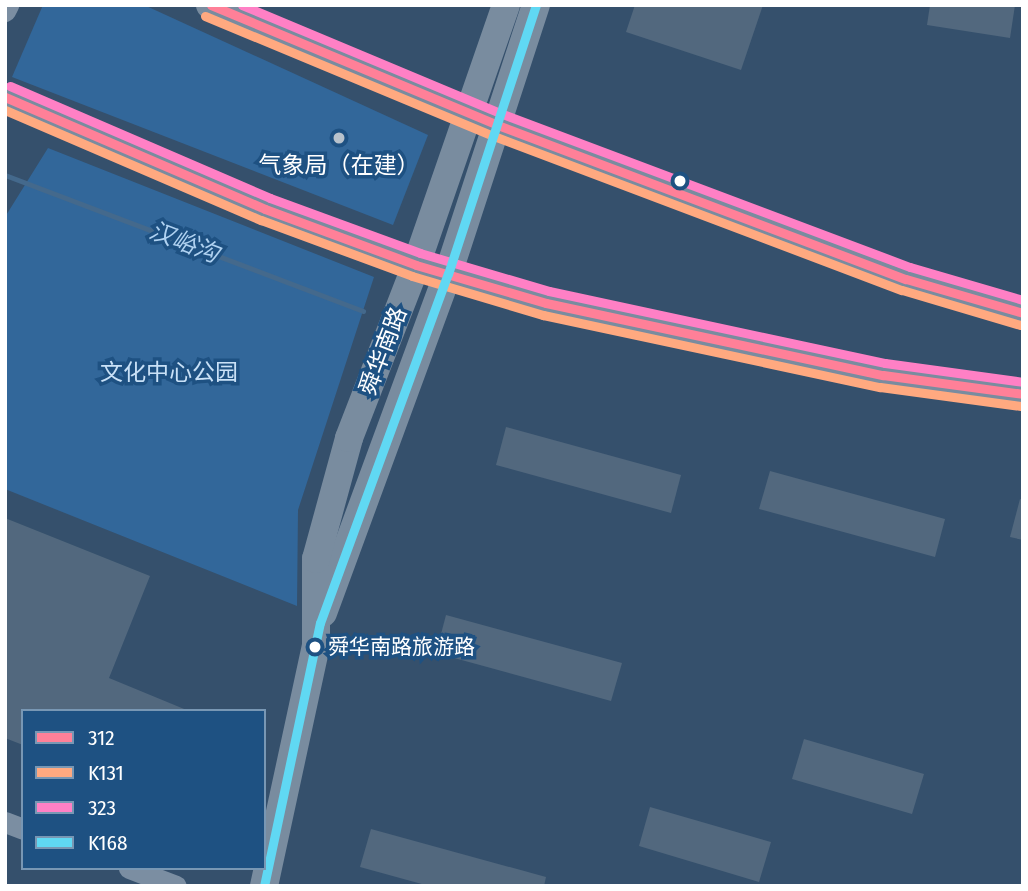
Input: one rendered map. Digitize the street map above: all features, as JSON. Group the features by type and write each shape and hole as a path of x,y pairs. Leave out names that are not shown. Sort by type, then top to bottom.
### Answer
{"main road":[{"path":"210,5 495,124 906,279 1023,313"},
{"name":"舜华南路","path":"320,623 316,559 346,450 416,265 506,5"},
{"name":"舜华南路","path":"264,886 320,623 448,274 536,5"},
{"path":"5,96 265,209 416,265 546,303 883,375 1023,394"}],"street":[{"path":"5,11 8,5"},
{"path":"134,870 176,886"}],"green space":[{"path":"43,5 144,5 428,135 393,225 12,77"},
{"name":"文化中心公园","path":"48,148 374,277 298,510 297,606 5,489 5,217"}],"building":[{"path":"635,5 763,5 741,70 626,32"},
{"path":"930,5 1015,5 1010,38 927,25"},
{"path":"506,427 681,475 671,513 496,465"},
{"path":"770,471 945,519 935,557 759,509"},
{"path":"1020,499 1023,500 1023,540 1010,537"},
{"path":"5,518 150,576 109,678 184,709 21,709 21,744 5,738"},
{"path":"446,615 622,663 611,701 436,653"},
{"path":"804,739 924,774 912,814 792,779"},
{"path":"650,807 771,842 759,882 639,846"},
{"path":"371,829 546,877 544,886 429,886 360,867"}],"waterway":[{"name":"汉峪沟","path":"5,175 363,311"}],"transit line":[{"name":"312","path":"211,5 495,124 906,279 1023,313"},
{"name":"323","path":"242,5 500,113 910,267 1023,300"},
{"name":"K168","path":"264,886 320,623 448,274 536,5"},
{"name":"K131","path":"205,16 491,135 902,290 1020,325"},
{"name":"323","path":"10,86 270,198 420,253 549,291 885,363 1023,382"},
{"name":"312","path":"5,97 265,209 416,265 546,303 883,375 1023,394"},
{"name":"K131","path":"5,110 261,220 412,276 543,315 880,387 1021,406"}],"place":[{"name":"气象局（在建）","path":"339,138"},
{"name":"舜华南路旅游路","path":"315,647"}]}
